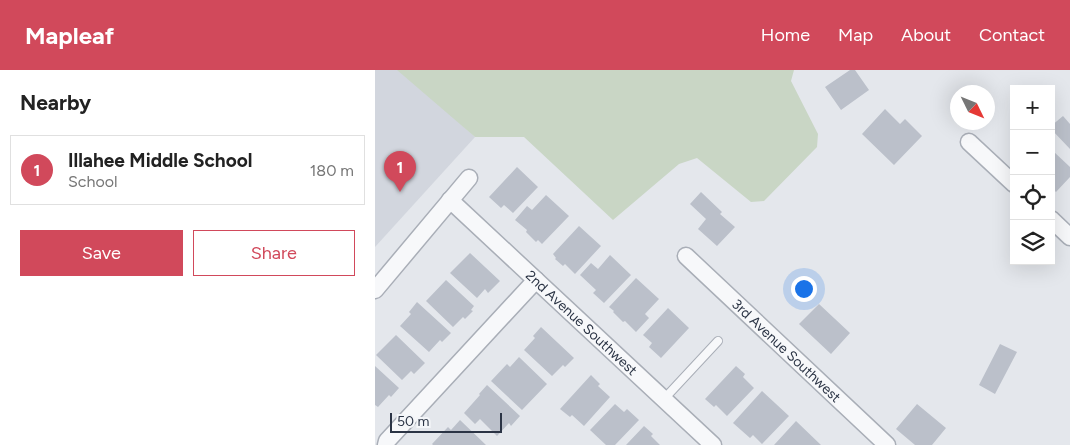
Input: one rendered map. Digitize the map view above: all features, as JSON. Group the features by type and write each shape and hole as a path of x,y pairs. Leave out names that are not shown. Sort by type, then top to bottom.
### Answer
{"street":[{"path":"969,142 1010,180"},
{"path":"375,290 469,178"},
{"name":"2nd Avenue Southwest","path":"450,200 713,445"},
{"path":"1052,220 1070,237"},
{"name":"3rd Avenue Southwest","path":"687,256 887,445"},
{"path":"386,445 387,441 536,280"}],"lane":[{"path":"664,399 718,341"}],"shaded area":[{"path":"375,70 401,70 475,137 375,247"}],"green space":[{"path":"397,70 794,70 791,81 818,134 817,147 764,201 751,202 697,158 679,164 613,220 524,137 475,137"}],"building":[{"path":"850,70 855,70 869,90 841,110 825,87"},
{"path":"885,109 900,124 905,119 922,136 894,165 862,134"},
{"path":"1063,116 1070,124 1070,149 1055,133 1055,123"},
{"path":"1055,153 1070,167 1070,177 1056,192"},
{"path":"517,167 538,187 513,213 504,205 501,208 489,197"},
{"path":"701,192 722,212 720,214 735,227 717,246 698,229 706,219 690,204"},
{"path":"546,195 569,216 542,244 538,240 536,242 526,232 527,230 515,220 527,206 532,210"},
{"path":"579,226 601,246 575,274 565,264 563,266 555,259 553,254"},
{"path":"470,253 500,281 488,293 485,289 477,298 450,273"},
{"path":"610,255 631,275 604,303 593,293 596,290 580,275 591,263 598,269"},
{"path":"636,278 659,299 645,314 649,318 636,332 609,307"},
{"path":"446,280 474,306 471,310 473,311 465,319 463,317 453,327 426,301"},
{"path":"417,302 451,333 442,342 440,340 429,352 400,326 411,314 409,312"},
{"path":"819,304 850,333 831,354 799,324"},
{"path":"668,308 689,328 661,358 649,347 652,343 643,335"},
{"path":"541,327 574,358 565,367 563,365 552,376 524,350 535,338 533,336"},
{"path":"396,335 425,363 414,374 411,371 402,380 376,355"},
{"path":"1000,344 1017,352 995,394 979,385"},
{"path":"519,357 547,384 522,410 491,381 507,364 510,367"},
{"path":"375,366 399,388 391,397 389,395 378,407 375,405"},
{"path":"736,366 745,374 743,377 754,388 727,416 716,405 714,407 705,399"},
{"path":"591,375 600,384 598,386 610,397 584,426 572,415 570,417 560,409"},
{"path":"487,385 520,416 511,426 509,423 497,436 480,419 475,424 464,413"},
{"path":"762,391 789,416 762,444 753,435 750,438 733,423"},
{"path":"615,404 624,412 627,409 639,420 615,445 606,445 590,430"},
{"path":"917,404 946,428 932,445 915,445 896,429"},
{"path":"460,420 486,445 432,444 448,427 451,430"},
{"path":"796,421 821,445 774,445"},
{"path":"644,426 653,434 651,436 660,445 626,445"}],"place":[{"name":"Illahee Middle School","path":"400,192"}]}
